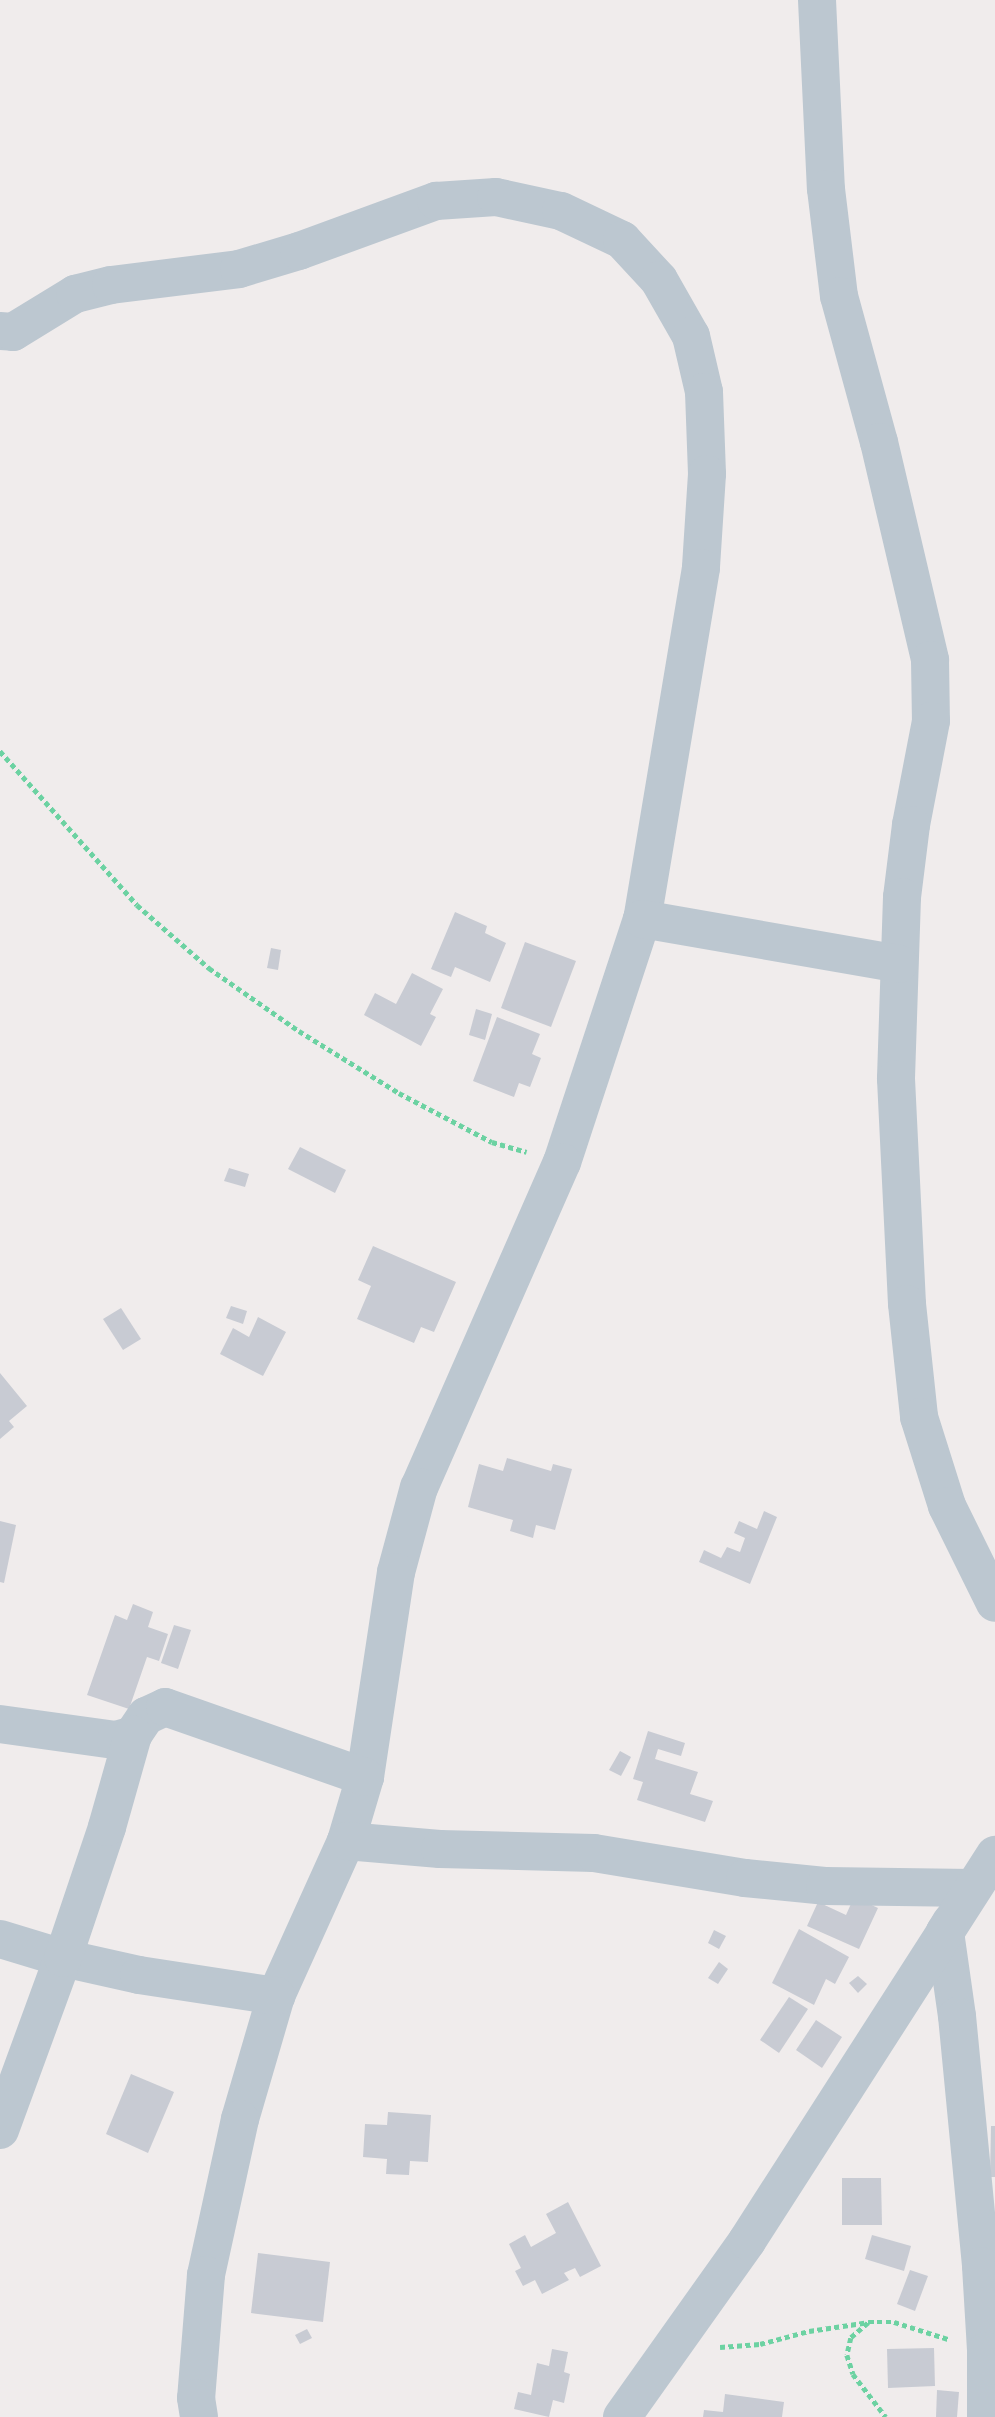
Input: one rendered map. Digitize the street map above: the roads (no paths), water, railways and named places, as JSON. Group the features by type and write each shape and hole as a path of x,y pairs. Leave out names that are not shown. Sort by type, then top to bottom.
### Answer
{"street":[{"path":"817,0 826,189 839,296 879,442 930,660 931,720 911,825 902,897 896,1079 907,1304 919,1417 947,1506 995,1603"},
{"path":"0,331 13,332 75,294 111,285 239,269 299,251 436,201 496,197 561,211 622,240 659,280 691,336 704,392 708,474 701,568 642,919 562,1162 419,1487 396,1572 366,1777 346,1841 276,1996 240,2119 206,2274 192,2411"},
{"path":"642,919 898,964"},
{"path":"0,2130 63,1958 107,1827 133,1735 146,1716 165,1707 366,1777"},
{"path":"0,1724 116,1740 133,1735"},
{"path":"346,1841 440,1849 594,1853 746,1878 962,1903"},
{"path":"622,2417 747,2241 995,1855"},
{"path":"962,1903 945,1932 957,2016 986,2351 986,2417"},
{"path":"0,1939 63,1958 139,1975 276,1996"}]}
